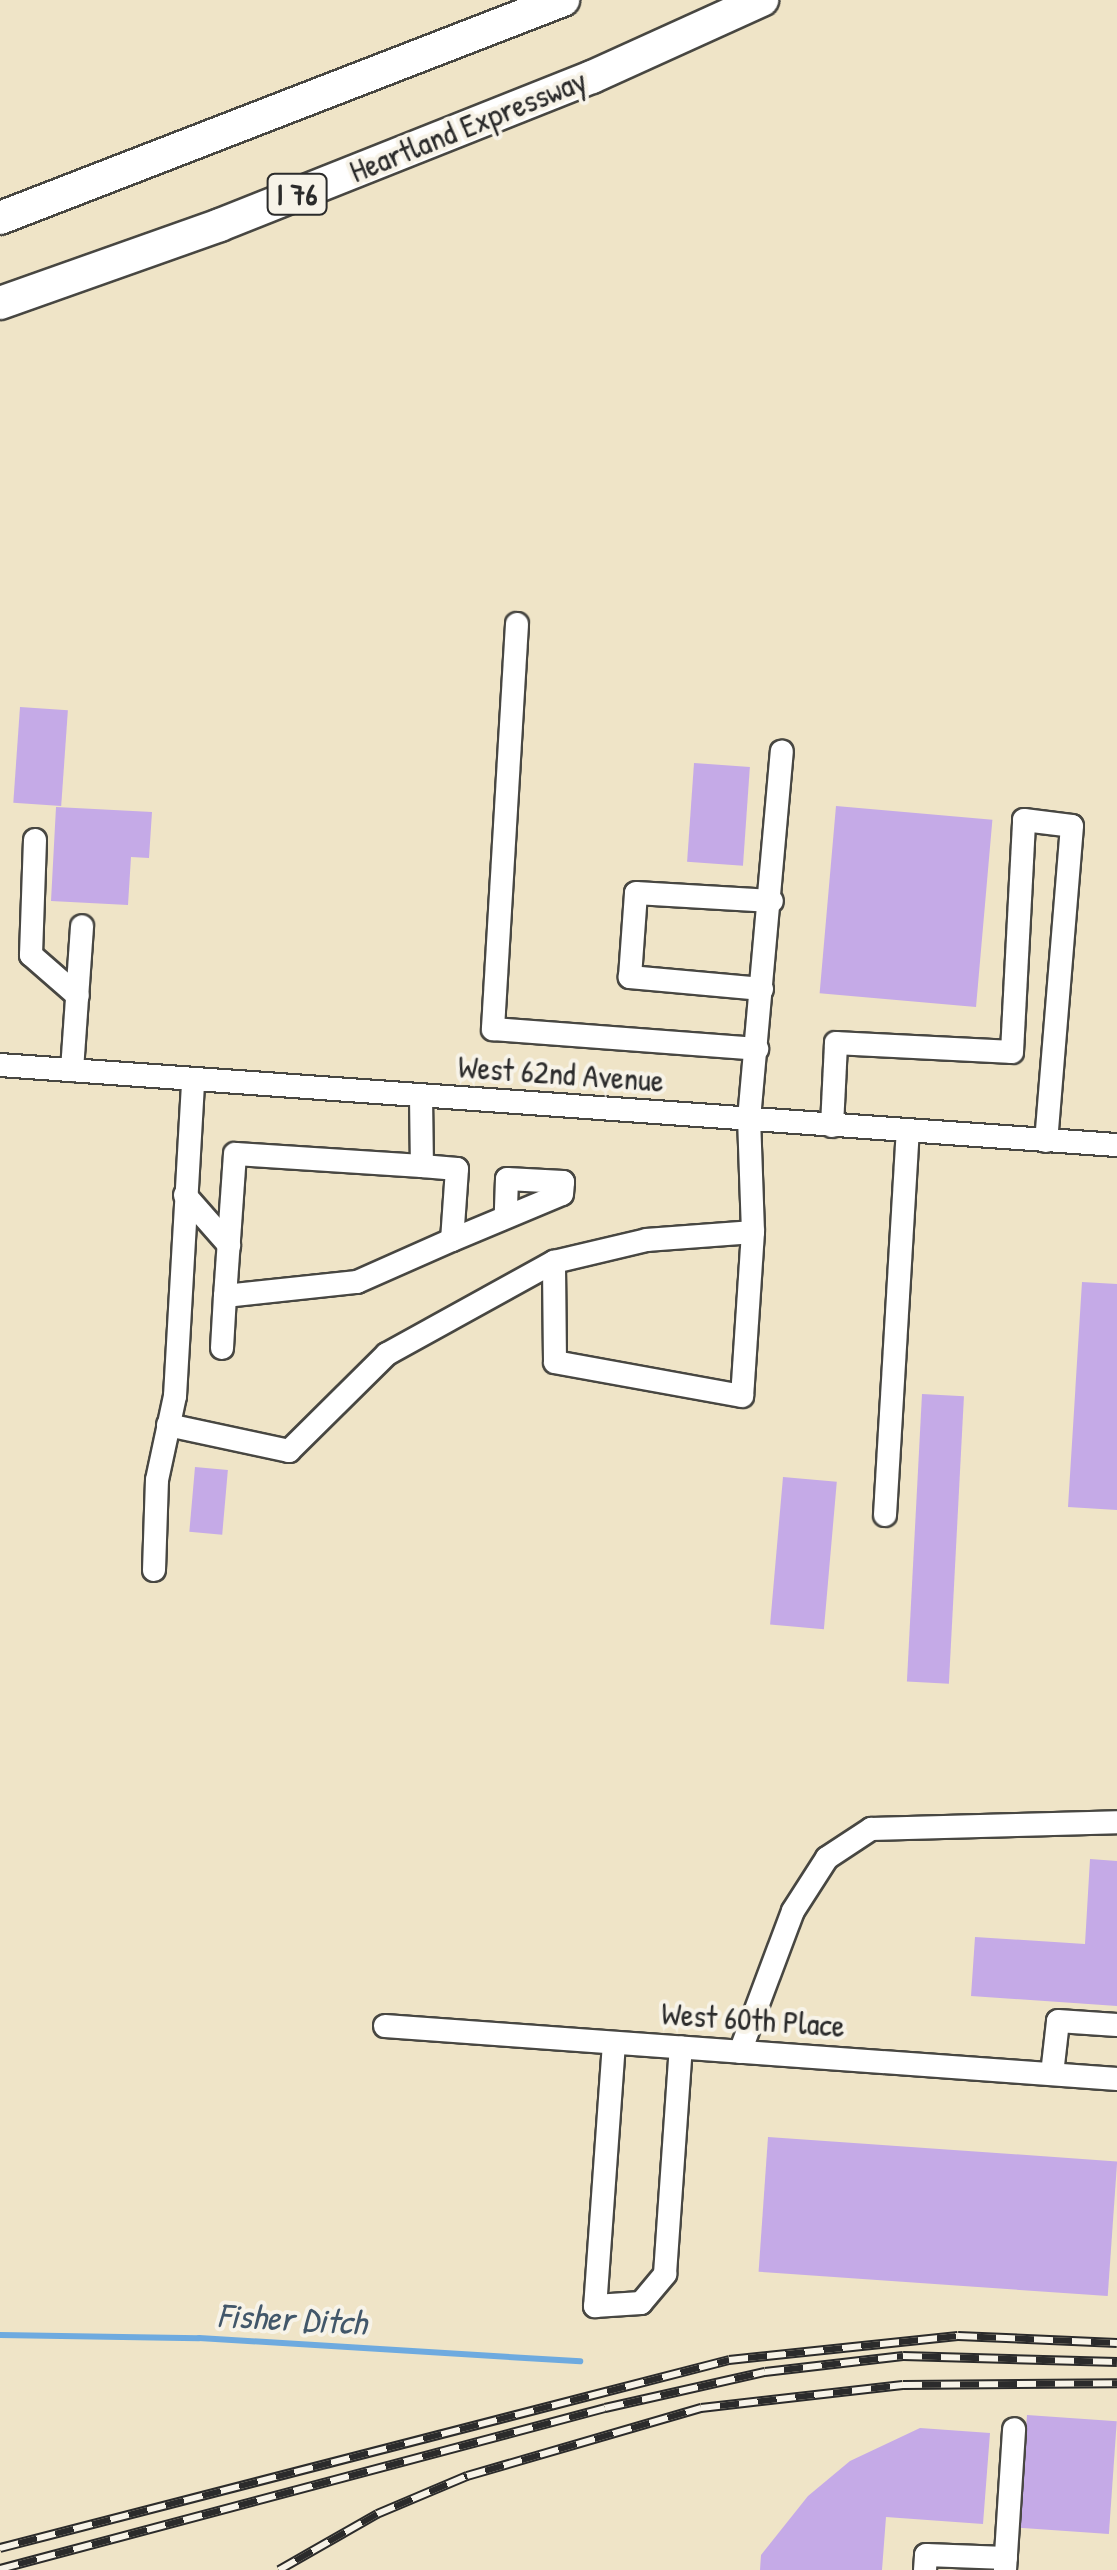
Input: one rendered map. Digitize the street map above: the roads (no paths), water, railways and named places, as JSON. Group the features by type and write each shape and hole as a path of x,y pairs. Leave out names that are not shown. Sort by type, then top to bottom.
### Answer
{"highway":[{"name":"I 76","path":"0,218 563,0"},
{"name":"Heartland Expressway","path":"0,304 220,225 592,77 762,0"},
{"path":"592,77 780,0"}],"street":[{"path":"517,624 492,1029 757,1049"},
{"path":"554,1262 555,1362 742,1396 753,1232 749,1120 772,901 782,752"},
{"path":"1012,1052 1024,820 1072,826 1046,1141"},
{"path":"36,840 31,955 78,996"},
{"path":"762,989 630,977 636,892 772,901"},
{"path":"72,1070 82,926"},
{"path":"832,1126 836,1043 1053,1054"},
{"name":"West 62nd Avenue","path":"0,1065 193,1082 1117,1145"},
{"path":"154,1570 157,1480 168,1425 193,1082"},
{"path":"421,1097 422,1166"},
{"path":"886,1514 908,1132"},
{"path":"222,1348 235,1154 457,1169 452,1240"},
{"path":"185,1195 228,1245"},
{"path":"225,1296 357,1282 506,1212"},
{"path":"168,1425 289,1450 387,1354 554,1262 665,1237 753,1232"},
{"path":"740,2052 793,1911 827,1858 871,1829 1117,1822"},
{"path":"1052,2074 1058,2020 1117,2025"},
{"name":"West 60th Place","path":"385,2026 1117,2079"},
{"path":"614,2043 596,2306 641,2303 665,2274 681,2048"},
{"path":"924,2570 926,2555 1006,2564 1014,2428"}],"waterway":[{"name":"Fisher Ditch","path":"0,2335 199,2338 580,2361"}],"railway":[{"path":"0,2548 729,2360 958,2336 1117,2343"},
{"path":"0,2569 605,2408 765,2372 903,2356 1117,2362"},
{"path":"279,2570 377,2514 467,2476 701,2408 903,2385 1117,2383"}]}
